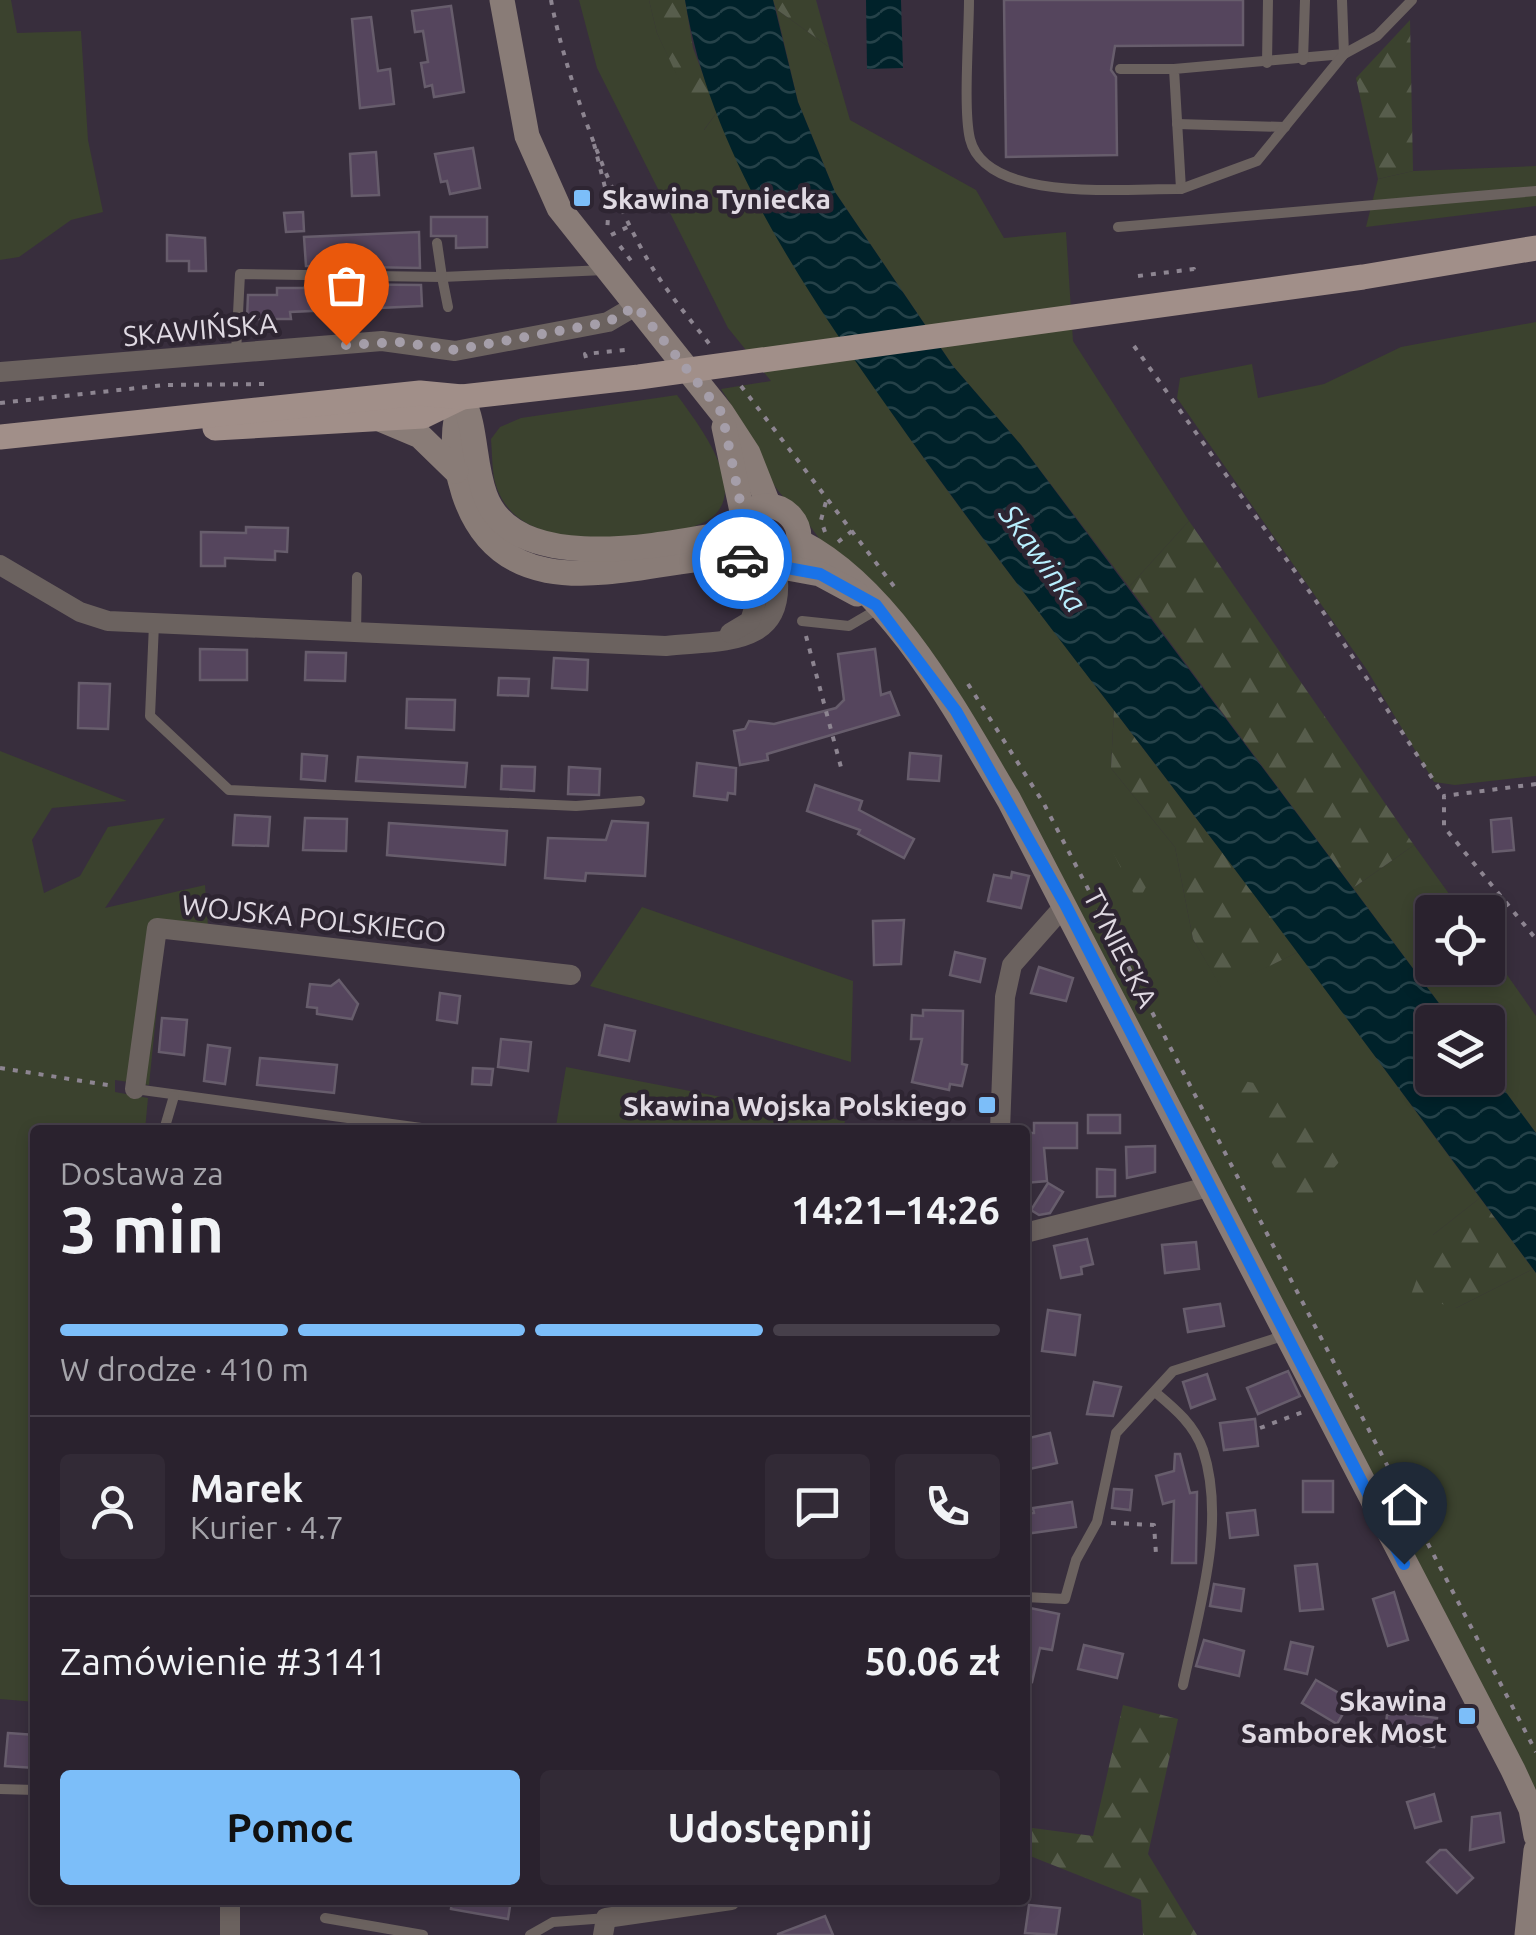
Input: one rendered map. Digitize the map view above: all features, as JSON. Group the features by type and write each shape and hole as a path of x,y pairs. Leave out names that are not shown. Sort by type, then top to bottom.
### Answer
{"main road":[{"path":"0,437 420,394 462,397 639,377 1363,277 1536,248"},
{"path":"120,426 286,427 382,420 423,416 462,397"}],"street":[{"path":"502,0 526,136 559,208 722,413 748,452 768,506 755,551"},
{"name":"SKAWIŃSKA","path":"0,372 382,342 455,350 608,322 636,306"},
{"path":"462,397 452,426 456,470 472,518 492,544 517,562 569,576 755,551"},
{"path":"462,397 474,422 485,495 501,518 525,538 557,549 797,552 800,542"},
{"path":"0,565 80,612 108,621 666,646 716,641 750,621 756,602 755,551 722,413"},
{"path":"382,420 420,436 456,470"},
{"name":"TYNIECKA","path":"768,506 788,513 799,531 800,542 828,556 877,607 956,711 1065,904 1208,1187 1513,1770 1531,1809 1536,1836"},
{"name":"TYNIECKA","path":"755,551 820,574 877,607"},
{"path":"1000,1125 1004,997 1012,965 1065,904"},
{"name":"WOJSKA POLSKIEGO","path":"136,1090 156,928 571,975"},
{"path":"1030,1232 1208,1187"},
{"path":"1527,1935 1536,1850"},
{"path":"230,1905 230,1935"},
{"path":"606,1926 707,1905"}],"lane":[{"path":"969,0 970,139 990,170 1024,184 1181,189 1257,162 1344,54 1342,0"},
{"path":"1268,0 1268,62"},
{"path":"1303,60 1305,0"},
{"path":"1120,69 1174,70 1344,54 1378,36 1412,0"},
{"path":"1174,70 1181,189"},
{"path":"1177,124 1285,126"},
{"path":"1118,227 1536,192"},
{"path":"437,244 448,307"},
{"path":"236,354 240,274 442,277 606,270"},
{"path":"356,634 357,577"},
{"path":"802,622 849,626 877,607"},
{"path":"154,624 150,716 229,790 576,806 640,800"},
{"path":"136,1090 397,1125"},
{"path":"165,1125 174,1096"},
{"path":"1030,1597 1066,1599 1076,1560 1096,1522 1116,1433 1173,1371 1286,1335"},
{"path":"1154,1392 1186,1418 1203,1450 1210,1501 1209,1556 1183,1685"},
{"path":"0,1789 30,1790"},
{"path":"325,1918 423,1935"},
{"path":"530,1935 553,1922 606,1926"}],"path":[{"path":"550,0 594,139 609,204 607,237 632,225"},
{"path":"594,139 654,270 721,360"},
{"path":"1138,276 1194,269 1196,278"},
{"path":"1134,346 1314,598 1444,796 1444,827 1536,939"},
{"path":"588,363 585,354 625,350"},
{"path":"733,376 903,598"},
{"path":"0,403 165,385"},
{"path":"827,498 822,520 832,547 852,531"},
{"path":"802,622 842,771"},
{"path":"967,684 1044,804 1536,1752"},
{"path":"1444,796 1536,784"},
{"path":"0,1068 136,1090"},
{"path":"1260,1428 1322,1405"},
{"path":"1096,1522 1154,1525 1156,1554"}],"green space":[{"path":"0,0 11,0 17,33 81,31 88,140 103,212 71,220 19,257 0,260"},
{"path":"579,0 649,0 657,33 704,130 717,112 801,272 849,348 951,495 1114,710 1111,768 1175,847 1193,939 1222,988 1298,952 1480,1198 1433,1235 1456,1308 1533,1269 1536,1273 1536,1793 1041,836 798,510 773,484 721,389 771,381 728,328 597,68"},
{"path":"649,0 685,0 693,48 717,112 703,131 657,33"},
{"path":"773,0 816,0 829,47 776,9"},
{"path":"776,9 829,47 850,120 976,190 1004,238 1066,232 1073,341 1189,521 1129,587 1021,445 953,366 835,192 798,102"},
{"path":"1410,20 1413,171 1378,179 1356,78"},
{"path":"1536,166 1536,206 1366,227 1378,179 1413,171"},
{"path":"1536,322 1536,776 1455,785 1434,782 1367,670 1177,398 1180,378 1252,364 1258,398 1324,384 1401,347"},
{"path":"677,395 711,445 725,484 723,501 714,515 695,526 696,533 579,538 550,533 525,522 505,504 492,464 491,439 500,427 521,418"},
{"path":"1189,521 1414,845 1353,888 1129,587"},
{"path":"1114,710 1298,952 1222,989 1193,939 1175,847 1111,768"},
{"path":"0,751 127,801 52,808 32,840 44,893 80,876 108,827 165,818 105,908 205,885 209,940 164,938 149,1085 115,1080 115,1092 148,1098 145,1125 30,1125 30,1702 0,1699"},
{"path":"1125,840 1154,872 1138,902 1111,848"},
{"path":"1414,845 1450,895 1415,895 1415,971 1353,888"},
{"path":"642,907 853,981 851,1062 590,986"},
{"path":"1505,972 1536,1016 1536,1133 1505,1091 1505,1005 1440,1005 1425,985 1505,985"},
{"path":"566,1067 845,1121 844,1125 556,1125"},
{"path":"1225,1078 1290,1089 1339,1162 1298,1210"},
{"path":"1480,1198 1533,1269 1456,1308 1411,1295 1433,1235"},
{"path":"1123,1705 1178,1719 1148,1854 1197,1935 1143,1935 1141,1900 1030,1856 1030,1828 1093,1836"}],"water":[{"name":"Skawinka","path":"685,0 773,0 798,102 835,192 953,366 1021,445 1415,971 1415,985 1425,985 1440,1005 1415,1005 1415,1095 1505,1095 1505,1091 1536,1133 1536,1273 891,412 826,317 765,216 738,164 697,56"},
{"path":"866,0 901,0 903,68 867,69"}],"building":[{"path":"1004,0 1243,0 1243,45 1115,46 1111,70 1116,77 1117,155 1006,157"},
{"path":"451,6 464,92 434,97 432,85 425,87 421,63 428,62 423,31 415,32 412,11"},
{"path":"371,17 378,71 390,69 394,104 360,108 352,19"},
{"path":"473,148 480,188 450,194 447,181 441,182 435,154"},
{"path":"376,152 379,195 352,196 350,154"},
{"path":"303,212 304,231 286,232 284,213"},
{"path":"431,217 487,217 487,247 456,248 456,236 431,236"},
{"path":"419,232 420,268 306,266 304,237"},
{"path":"167,235 205,238 206,271 189,271 189,261 167,261"},
{"path":"307,284 421,285 422,306 290,312 291,319 247,319 248,295 277,295 277,288 304,288"},
{"path":"246,527 288,528 287,552 275,551 275,560 225,558 225,566 201,566 201,532 246,533"},
{"path":"200,649 247,650 247,680 200,680"},
{"path":"875,649 881,695 890,692 899,715 767,754 768,760 740,765 734,731 745,729 749,721 774,724 836,708 844,700 838,654"},
{"path":"306,652 346,653 345,681 305,680"},
{"path":"554,658 588,660 587,690 552,688"},
{"path":"499,678 529,679 528,696 498,695"},
{"path":"79,683 110,684 108,729 78,728"},
{"path":"407,699 455,700 454,730 406,728"},
{"path":"910,753 941,756 939,781 908,779"},
{"path":"302,754 327,756 325,781 301,779"},
{"path":"358,757 467,763 465,787 356,781"},
{"path":"697,763 736,768 735,794 728,793 727,800 694,796"},
{"path":"502,766 535,767 534,791 501,789"},
{"path":"569,767 600,769 599,795 568,794"},
{"path":"815,785 862,801 859,810 914,839 904,858 858,834 860,830 807,811"},
{"path":"235,815 270,817 268,846 233,845"},
{"path":"305,818 347,819 346,851 303,850"},
{"path":"1511,818 1514,850 1493,852 1491,820"},
{"path":"612,821 648,823 645,876 586,873 585,881 545,878 548,838 606,840"},
{"path":"389,823 507,831 505,865 387,855"},
{"path":"1012,872 1029,876 1021,908 988,901 994,875 1011,878"},
{"path":"904,920 901,964 874,965 873,921"},
{"path":"955,952 985,959 980,982 950,975"},
{"path":"1039,967 1073,978 1066,1001 1031,993"},
{"path":"339,980 358,1004 352,1019 317,1014 317,1008 307,1007 310,984 331,986"},
{"path":"440,993 460,996 457,1023 437,1020"},
{"path":"923,1010 963,1011 962,1064 967,1065 962,1086 950,1084 949,1090 912,1082 922,1039 911,1039 912,1015 923,1016"},
{"path":"162,1018 187,1020 184,1055 159,1052"},
{"path":"605,1025 635,1031 629,1061 599,1055"},
{"path":"501,1039 531,1042 528,1071 498,1067"},
{"path":"208,1045 230,1048 225,1084 204,1081"},
{"path":"260,1058 337,1065 334,1093 257,1085"},
{"path":"473,1068 493,1069 491,1085 472,1084"},
{"path":"1088,1115 1120,1115 1120,1133 1088,1133"},
{"path":"1034,1123 1077,1123 1077,1148 1044,1148 1047,1181 1030,1183 1030,1133 1034,1133"},
{"path":"1155,1146 1155,1172 1127,1178 1126,1147"},
{"path":"1097,1169 1115,1170 1115,1196 1097,1197"},
{"path":"1048,1183 1063,1192 1050,1213 1039,1215 1031,1210"},
{"path":"1087,1239 1093,1264 1081,1267 1082,1274 1061,1278 1054,1246"},
{"path":"1196,1242 1199,1269 1165,1273 1162,1245"},
{"path":"1220,1304 1224,1326 1188,1332 1184,1309"},
{"path":"1048,1310 1080,1315 1075,1355 1042,1351"},
{"path":"1288,1371 1300,1396 1258,1414 1247,1388"},
{"path":"1207,1374 1215,1399 1191,1408 1183,1382"},
{"path":"1094,1382 1121,1387 1113,1416 1087,1414"},
{"path":"1255,1419 1258,1446 1224,1450 1220,1423"},
{"path":"1050,1433 1057,1463 1030,1469 1030,1438"},
{"path":"1175,1454 1180,1454 1190,1493 1197,1492 1196,1563 1172,1563 1174,1501 1163,1504 1156,1476 1174,1471"},
{"path":"1303,1481 1333,1481 1333,1512 1303,1512"},
{"path":"1114,1489 1132,1490 1130,1510 1112,1508"},
{"path":"1072,1502 1076,1527 1030,1533 1033,1508"},
{"path":"1255,1510 1258,1535 1230,1538 1227,1513"},
{"path":"1317,1564 1323,1609 1300,1611 1295,1566"},
{"path":"1214,1584 1244,1589 1241,1611 1210,1606"},
{"path":"1394,1592 1408,1640 1388,1646 1373,1599"},
{"path":"1030,1608 1059,1614 1052,1650 1040,1648 1032,1682"},
{"path":"1204,1640 1244,1651 1239,1676 1196,1666"},
{"path":"1291,1642 1313,1647 1307,1674 1285,1669"},
{"path":"1084,1645 1123,1654 1117,1678 1078,1669"},
{"path":"1316,1680 1351,1700 1337,1724 1302,1703"},
{"path":"1387,1715 1437,1718 1434,1747 1384,1740"},
{"path":"8,1733 30,1735 30,1768 5,1766"},
{"path":"1434,1794 1441,1821 1415,1828 1407,1802"},
{"path":"1500,1813 1504,1842 1470,1850 1472,1817"},
{"path":"1440,1850 1446,1850 1473,1878 1457,1893 1427,1862"},
{"path":"451,1905 510,1905 508,1919 451,1909"},
{"path":"1029,1905 1060,1908 1056,1935 1025,1933"},
{"path":"825,1916 833,1935 778,1935 778,1934"}],"way so far":[{"path":"346,345 399,342 455,350 608,322 636,306 690,368 722,413 743,516 734,540 742,559"}],"place":[{"name":"Skawina Tyniecka","path":"582,198"},
{"name":"Skawina Wojska Polskiego","path":"987,1105"},
{"name":"Skawina Samborek Most","path":"1467,1716"}],"route":[{"path":"742,559 764,571 782,567 820,574 876,605 956,711 1065,904 1404,1564"}]}
